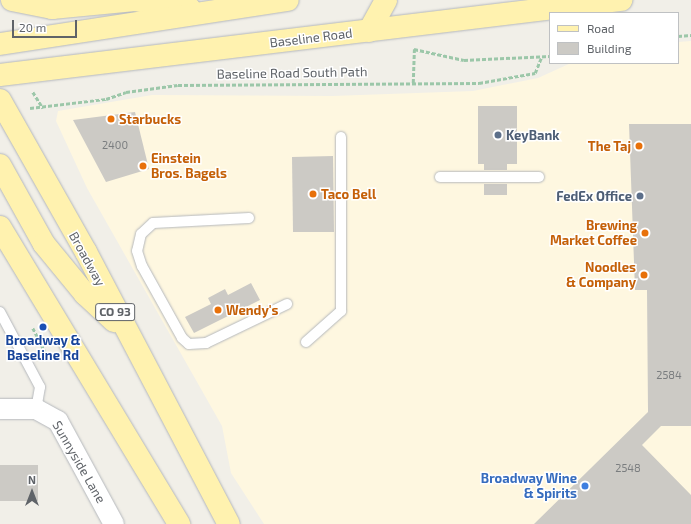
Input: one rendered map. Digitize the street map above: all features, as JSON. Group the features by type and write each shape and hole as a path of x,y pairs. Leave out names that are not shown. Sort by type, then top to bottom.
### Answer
{"main road":[{"path":"12,0 52,8 135,0 212,11"},
{"path":"0,44 288,0"},
{"path":"369,31 386,0"},
{"name":"Baseline Road","path":"0,75 621,0"},
{"name":"Broadway","path":"0,100 86,252 124,330 229,524"},
{"path":"0,165 44,244 85,294 124,330"},
{"path":"0,227 179,524"}],"street":[{"path":"0,409 36,409"},
{"name":"Sunnyside Lane","path":"36,409 58,421 114,524"}],"lane":[{"path":"306,342 340,311 340,137"},
{"path":"440,178 539,178"},
{"path":"249,218 153,223 141,234 137,251 142,266 182,338 189,344 206,343 286,304"},
{"path":"0,312 40,388 36,409"}],"path":[{"path":"679,36 691,35"},
{"path":"413,83 414,49 464,60 541,58 549,56"},
{"name":"Baseline Road South Path","path":"26,108 44,109 178,85 479,83 522,78 535,73 541,58"},
{"path":"32,90 44,109"},
{"path":"29,366 47,356 31,323"}],"shaded area":[{"path":"691,41 691,524 264,524 231,473 222,426 87,188 56,121 58,111 152,95 332,96 473,91 538,78 569,64 679,64 679,42"}],"building":[{"name":"KeyBank","path":"478,106 517,106 517,164 507,164 507,170 484,170 484,164 478,164"},
{"path":"135,112 149,169 106,182 73,120"},
{"path":"629,124 691,124 691,426 661,426 642,445 691,495 691,524 534,524 648,412 647,290 635,290"},
{"name":"Taco Bell","path":"333,156 334,232 293,232 292,157"},
{"path":"484,184 507,184 507,195 484,195"},
{"name":"Wendy's","path":"251,283 260,300 194,333 185,317 211,304 208,298 225,289 228,295"},
{"path":"0,465 38,465 38,501 0,501"}],"place":[{"name":"Starbucks","path":"111,119"},
{"name":"KeyBank","path":"498,135"},
{"name":"The Taj","path":"639,146"},
{"name":"Einstein Bros. Bagels","path":"143,166"},
{"name":"Taco Bell","path":"313,194"},
{"name":"FedEx Office","path":"640,196"},
{"name":"Brewing Market Coffee","path":"645,233"},
{"name":"Noodles & Company","path":"644,275"},
{"name":"Wendy's","path":"218,310"},
{"name":"Broadway & Baseline Rd","path":"43,327"},
{"name":"Broadway Wine & Spirits","path":"585,486"}]}
